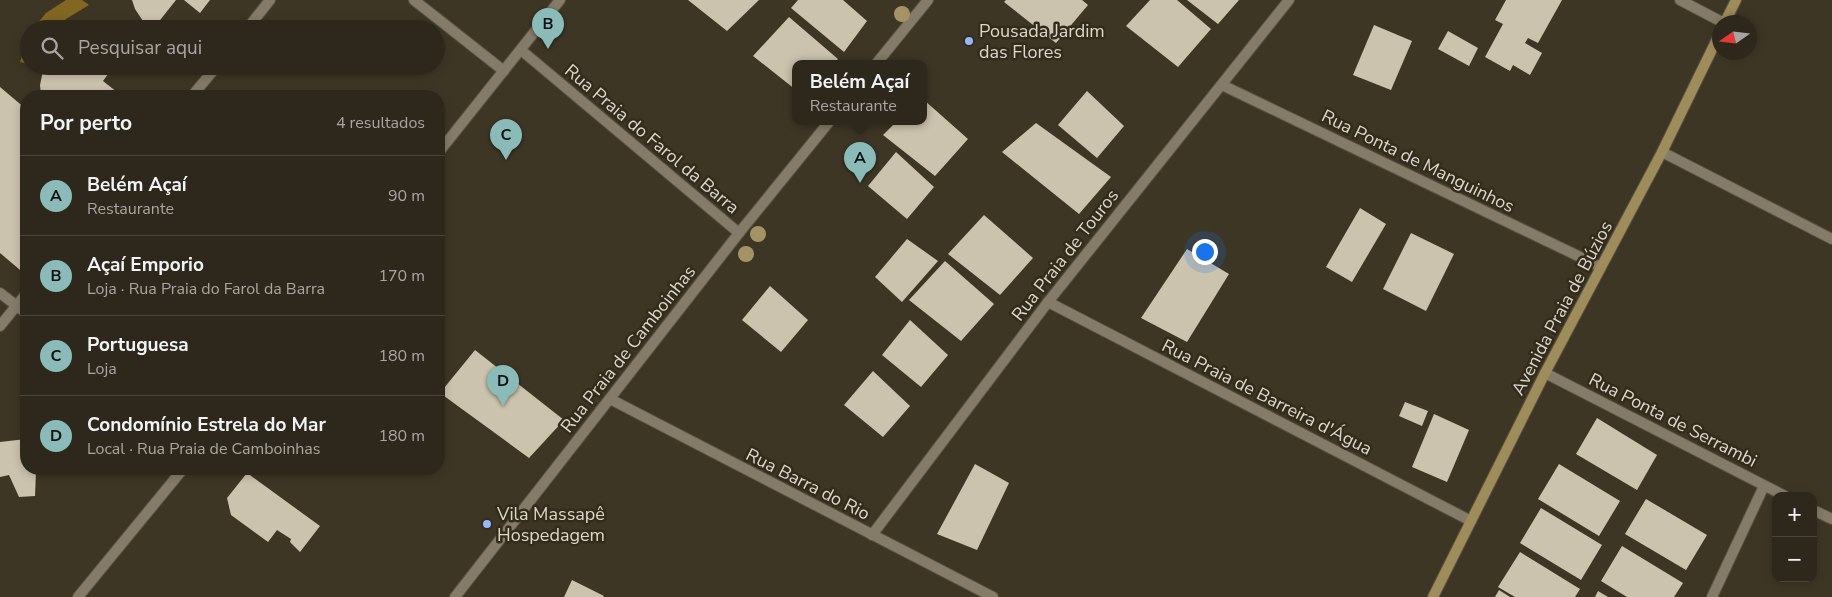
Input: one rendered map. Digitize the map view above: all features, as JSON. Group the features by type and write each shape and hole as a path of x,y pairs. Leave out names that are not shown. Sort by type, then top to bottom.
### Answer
{"main road":[{"path":"1727,15 1736,0"},
{"name":"Avenida Praia de Búzios","path":"1433,597 1600,267 1662,152 1712,49"}],"street":[{"path":"254,20 270,0"},
{"path":"414,0 439,20"},
{"path":"445,145 560,0"},
{"path":"879,60 928,0"},
{"name":"Rua Praia de Touros","path":"872,535 1048,302 1289,0"},
{"path":"1680,0 1712,16"},
{"path":"445,24 504,71"},
{"name":"Rua Praia do Farol da Barra","path":"521,50 739,233"},
{"path":"197,90 210,75"},
{"name":"Rua Ponta de Manguinhos","path":"1222,84 1600,267"},
{"name":"Rua Praia de Camboinhas","path":"455,597 739,233 827,125"},
{"path":"1662,152 1832,239"},
{"path":"0,293 20,309"},
{"path":"0,326 20,301"},
{"name":"Rua Praia de Barreira d'Água","path":"1048,302 1471,521"},
{"name":"Rua Ponta de Serrambi","path":"1546,373 1777,492"},
{"name":"Rua Barra do Rio","path":"610,399 993,597"},
{"path":"78,597 178,475"},
{"path":"1712,597 1764,486"},
{"path":"1817,512 1832,519"}],"shaded area":[{"path":"66,0 82,0 89,5 65,20 40,20 46,13"}],"building":[{"path":"132,0 176,0 160,20 142,20"},
{"path":"184,0 210,0 200,13"},
{"path":"688,0 759,0 727,31"},
{"path":"798,0 843,0 867,21 844,52 791,8"},
{"path":"1006,0 1082,0 1088,5 1056,43 1004,2"},
{"path":"1150,0 1177,0 1211,29 1178,67 1126,26"},
{"path":"1187,0 1239,0 1218,24"},
{"path":"1506,0 1562,0 1538,43 1528,38 1525,43 1542,53 1530,75 1513,65 1510,71 1485,57 1503,24 1495,20"},
{"path":"789,17 838,59 792,60 792,87 753,56"},
{"path":"1374,25 1412,41 1391,90 1353,75"},
{"path":"1448,31 1478,48 1469,66 1438,49"},
{"path":"42,75 107,75 103,81 114,90 40,90"},
{"path":"0,87 20,104 20,270 0,253"},
{"path":"1087,91 1124,126 1097,158 1058,125"},
{"path":"927,103 968,139 935,176 883,135 893,125 927,125"},
{"path":"1036,123 1111,177 1079,214 1002,152"},
{"path":"896,152 934,187 907,219 868,186"},
{"path":"1360,208 1386,224 1352,282 1326,267"},
{"path":"984,215 1033,258 1000,295 948,254"},
{"path":"1411,233 1454,254 1426,311 1383,289"},
{"path":"907,239 938,261 902,302 875,277"},
{"path":"1187,249 1229,274 1187,342 1141,318"},
{"path":"945,261 994,304 961,341 909,300"},
{"path":"770,286 808,320 781,352 742,320"},
{"path":"910,320 948,355 921,387 882,355"},
{"path":"475,350 564,420 529,458 445,397 445,387"},
{"path":"873,371 910,406 883,437 844,405"},
{"path":"1405,402 1428,411 1422,426 1399,416"},
{"path":"1434,414 1469,430 1447,482 1412,467"},
{"path":"1597,418 1657,455 1637,490 1576,454"},
{"path":"20,440 20,475 36,475 35,496 19,497 9,475 0,477 0,442"},
{"path":"975,464 1009,483 977,550 937,534"},
{"path":"1559,464 1620,501 1599,536 1538,499"},
{"path":"245,475 250,475 320,526 300,552 290,542 291,539 277,530 268,542 231,515 227,498"},
{"path":"1646,499 1707,535 1686,570 1625,534"},
{"path":"1541,508 1602,545 1581,580 1520,543"},
{"path":"1622,546 1683,583 1674,597 1627,597 1601,581"},
{"path":"1520,552 1580,589 1575,597 1515,597 1498,587"},
{"path":"572,580 604,596 564,597"},
{"path":"1499,590 1510,597 1495,597"},
{"path":"1598,591 1608,597 1595,597"}],"place":[{"name":"Pousada Jardim das Flores","path":"969,41"},
{"name":"Açaí Emporio","path":"548,49"},
{"name":"Portuguesa","path":"506,160"},
{"name":"Belém Açaí","path":"860,183"},
{"name":"Condomínio Estrela do Mar","path":"503,406"},
{"name":"Vila Massapê Hospedagem","path":"487,524"}]}
